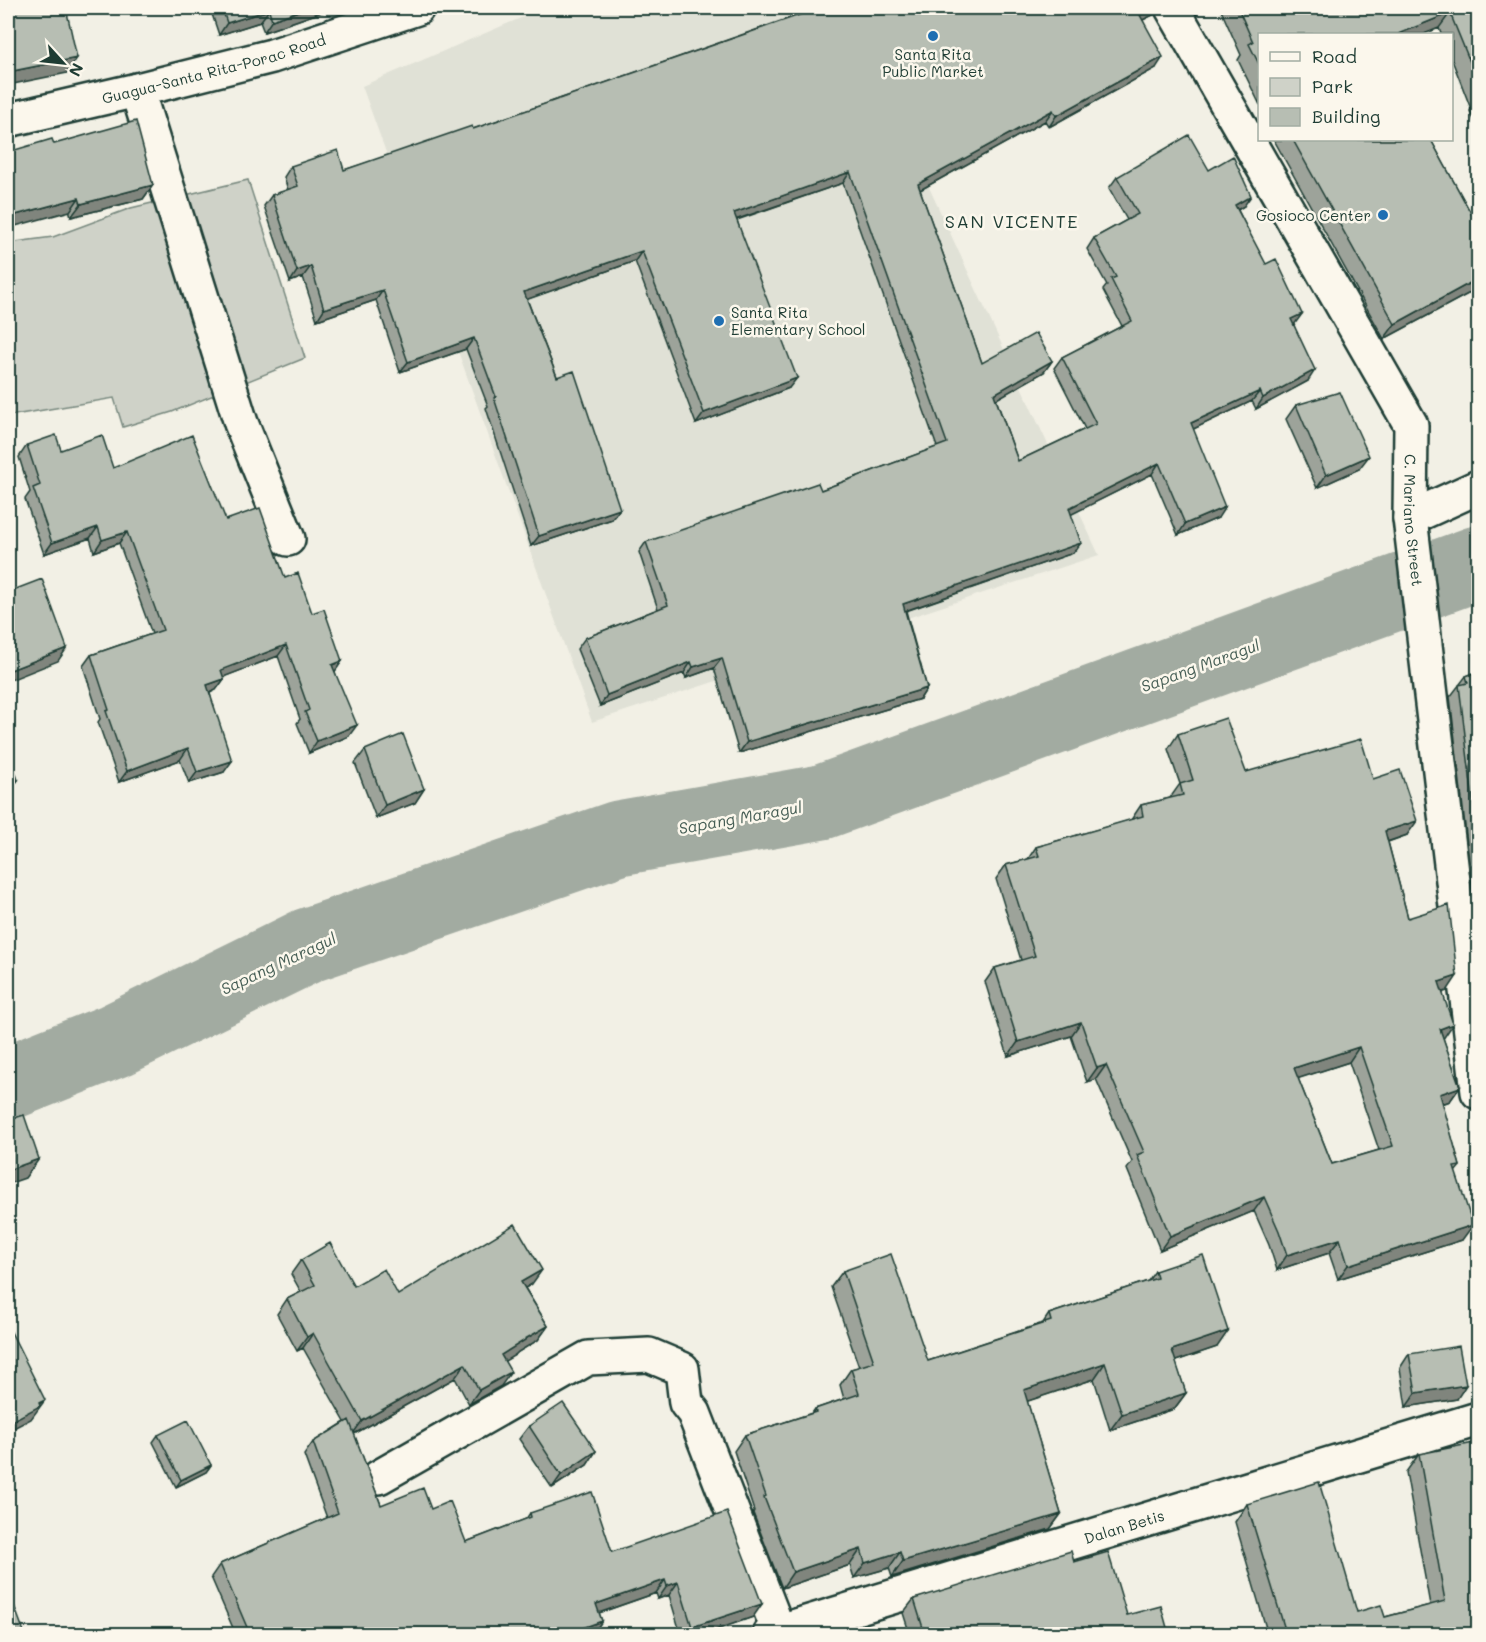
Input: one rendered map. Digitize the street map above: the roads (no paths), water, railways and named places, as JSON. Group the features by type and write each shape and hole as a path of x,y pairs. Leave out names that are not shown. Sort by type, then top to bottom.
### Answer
{"street":[{"name":"Guagua-Santa Rita-Porac Road","path":"8,120 272,56 417,8"},
{"name":"C. Mariano Street","path":"1172,8 1411,425 1411,526 1426,654 1471,974 1479,1092"},
{"path":"137,90 241,423 288,539"},
{"path":"1411,526 1479,487"},
{"path":"379,1477 588,1358 650,1355 682,1369 686,1403 694,1413 775,1633"},
{"name":"Dalan Betis","path":"775,1633 1479,1419"}],"waterway":[{"name":"Sapang Maragul","path":"8,1083 116,1040 309,945 619,838 822,802 1478,563"}],"place":[{"name":"Santa Rita Public Market","path":"933,36"},
{"name":"Gosioco Center","path":"1383,215"},
{"name":"Santa Rita Elementary School","path":"719,321"}],"district":[{"name":"SAN VICENTE","path":"1012,221"}]}
